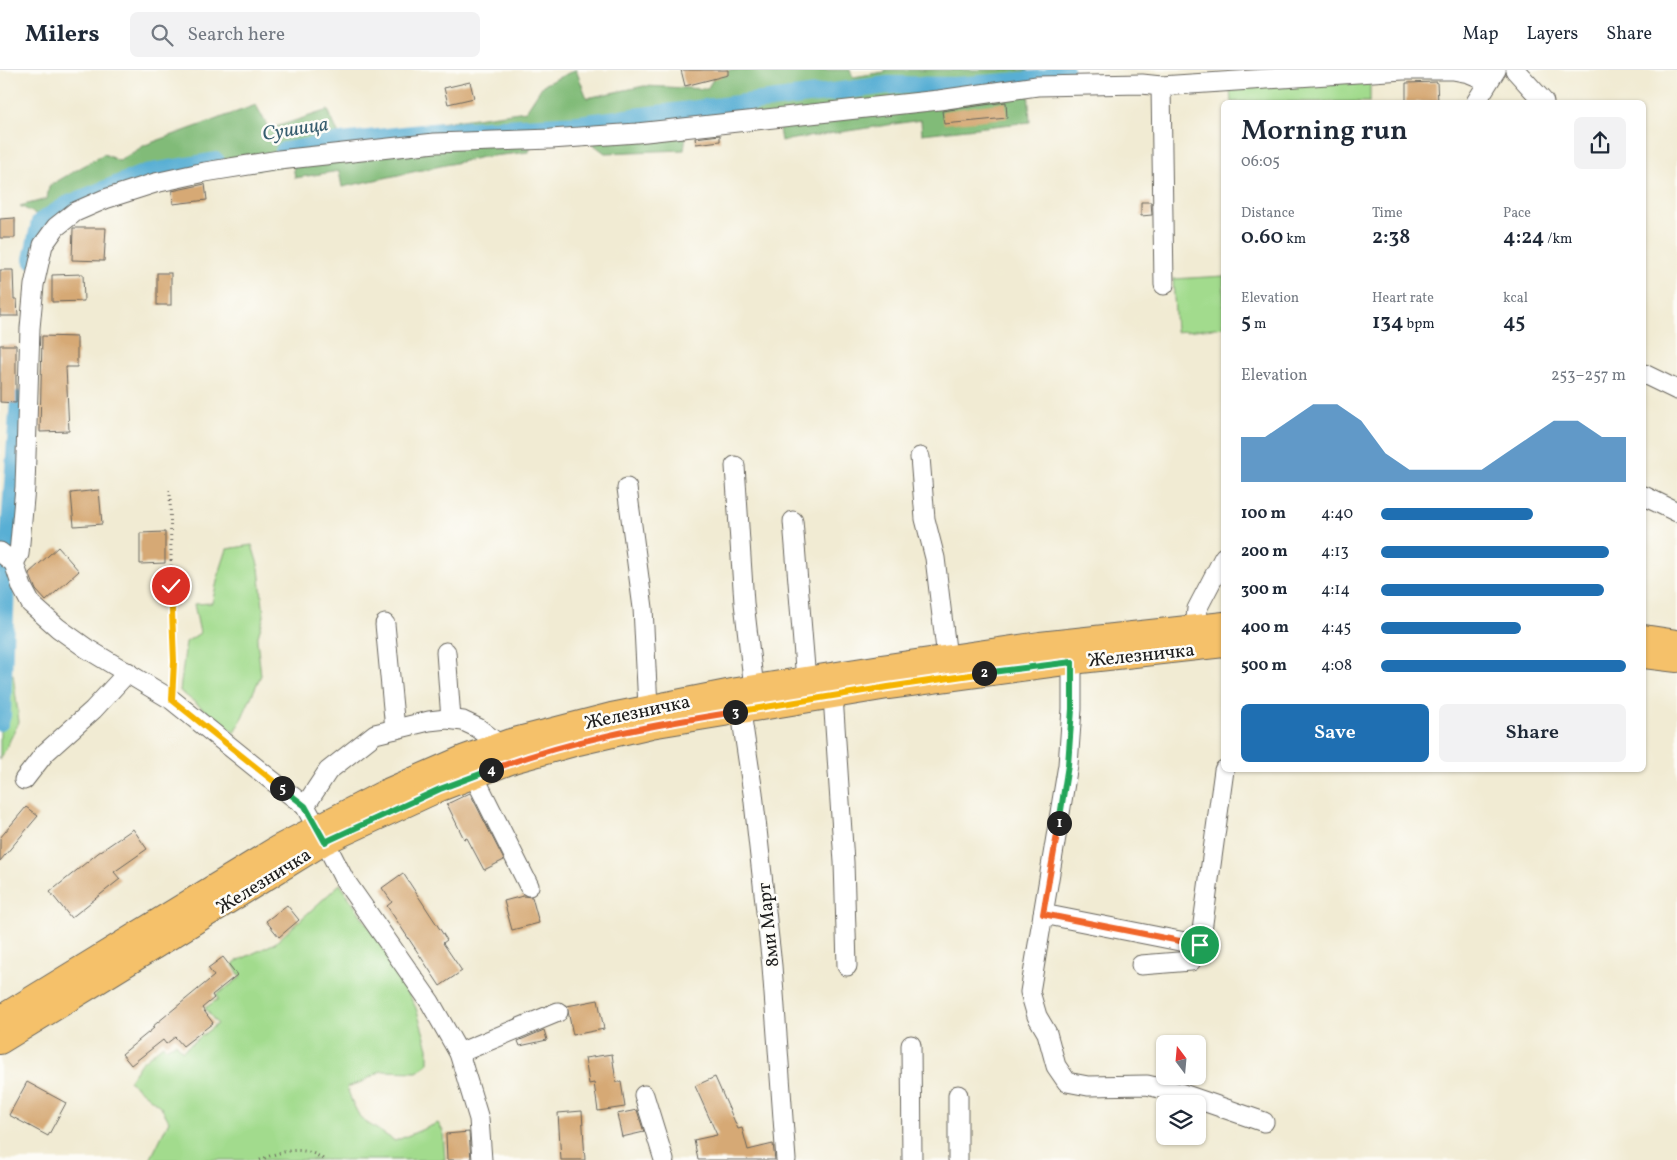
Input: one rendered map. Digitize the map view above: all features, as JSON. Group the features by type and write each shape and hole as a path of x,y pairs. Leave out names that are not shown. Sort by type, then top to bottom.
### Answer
{"main road":[{"name":"Железничка","path":"0,1018 315,825 464,757 500,745 565,726 648,707 744,696 833,696 1072,662 1195,637 1221,625"},
{"name":"Железничка","path":"0,1042 315,825 440,789 513,761 651,726 744,696 806,680 1040,644 1195,637 1221,644"},
{"path":"1646,637 1677,642"},
{"path":"1646,656 1677,660"}],"street":[{"path":"482,1160 479,1119 459,1053 430,1002 344,879 315,825 270,779 172,700 86,648 58,628 31,604 7,558 19,554 25,487 30,328 34,285 43,245 56,227 75,212 106,199 155,183 279,160 435,143 551,139 637,133 939,100 1037,86 1142,84 1161,86 1403,70 1453,70 1492,76 1477,100"},
{"path":"1515,70 1542,100"},
{"path":"1161,86 1164,285"},
{"path":"1646,375 1677,390"},
{"path":"920,457 925,519 935,558 947,658"},
{"name":"8ми Март","path":"735,466 744,603 744,696 772,966 786,1160"},
{"path":"627,488 643,608 648,707"},
{"path":"1646,497 1677,512"},
{"path":"793,521 806,680"},
{"path":"1195,637 1196,609 1221,563"},
{"path":"385,624 396,729"},
{"path":"446,652 451,719"},
{"path":"1072,662 1072,709 1068,765 1030,992 1037,1016 1047,1033 1056,1066 1068,1082 1088,1086 1147,1085 1264,1122"},
{"path":"24,780 45,753 92,710 128,672"},
{"path":"833,696 844,862 846,966"},
{"path":"315,825 328,772 376,734 429,721 451,719 463,721 478,728 500,745"},
{"path":"1141,965 1191,961 1200,945 1224,772"},
{"path":"474,776 529,886"},
{"path":"1043,914 1200,945"},
{"path":"459,1053 558,1012"},
{"path":"911,1045 912,1160"},
{"path":"644,1095 664,1160"},
{"path":"958,1095 958,1160"}],"path":[{"path":"170,490 174,661 172,700"},
{"path":"260,1160 280,1152 301,1150 319,1156 324,1160"}],"green space":[{"path":"575,70 587,98 644,86 707,89 718,71 731,70 850,70 853,77 884,72 884,70 1027,70 1030,122 922,134 921,120 781,141 777,117 687,129 684,150 605,153 590,142 533,141 529,152 483,157 342,187 339,171 295,178 293,165 154,182 52,222 20,206 47,199 49,186 104,154 119,161 145,145 256,105 269,129 328,110 339,135 526,111 543,85"},
{"path":"1370,79 1370,100 1231,100 1230,89"},
{"path":"1221,276 1221,327 1176,332 1173,279"},
{"path":"252,545 259,568 264,616 257,640 261,675 235,733 180,691 186,642 200,633 194,604 212,603 227,549"},
{"path":"13,674 19,722 0,760 0,680"},
{"path":"340,884 393,963 416,1008 428,1048 428,1064 417,1072 381,1071 362,1082 347,1087 352,1102 361,1119 395,1141 438,1123 443,1131 445,1160 150,1160 169,1121 161,1107 129,1081 141,1063 163,1045 165,1048 176,1043 182,1051 217,1024 205,1008 218,999 216,995 241,977 233,965 235,962 275,943"}],"building":[{"path":"681,70 728,70 728,75 685,86"},
{"path":"470,82 474,98 448,104 444,88"},
{"path":"1437,82 1438,100 1406,100 1406,83"},
{"path":"1006,102 1007,118 944,124 942,111"},
{"path":"720,135 720,141 696,144 695,138"},
{"path":"205,184 207,200 173,204 172,191"},
{"path":"1141,202 1151,202 1152,215 1141,216"},
{"path":"15,218 15,238 0,238 0,219"},
{"path":"73,228 106,228 104,261 72,260"},
{"path":"0,270 13,270 14,299 17,299 18,316 0,316"},
{"path":"157,273 171,273 171,305 157,305"},
{"path":"83,274 84,301 52,302 52,275"},
{"path":"42,336 77,337 77,367 66,367 69,431 40,432"},
{"path":"0,345 16,345 16,403 0,402"},
{"path":"99,490 102,524 74,526 71,493"},
{"path":"165,532 165,563 140,564 140,533"},
{"path":"58,547 79,571 46,601 36,590 29,573"},
{"path":"470,793 504,860 484,870 467,838 464,839 447,804"},
{"path":"26,807 38,816 0,861 0,838"},
{"path":"133,829 147,849 114,872 120,879 71,918 50,892 98,853"},
{"path":"403,873 447,940 443,943 462,971 440,986 387,906 392,902 382,888"},
{"path":"523,896 532,897 539,923 512,930 504,901"},
{"path":"287,905 299,920 279,937 266,921"},
{"path":"223,957 237,975 212,995 214,998 202,1008 213,1023 183,1046 175,1037 166,1044 163,1040 131,1065 122,1054 214,976 208,968"},
{"path":"598,1000 604,1029 573,1035 567,1006"},
{"path":"544,1030 547,1040 520,1046 518,1041"},
{"path":"612,1054 616,1082 621,1082 625,1107 598,1111 594,1083 589,1084 585,1058"},
{"path":"715,1077 738,1129 742,1128 748,1150 773,1144 775,1160 698,1160 694,1140 717,1135 695,1086"},
{"path":"27,1082 66,1103 48,1136 9,1115"},
{"path":"637,1110 644,1132 622,1137 617,1114"},
{"path":"582,1111 585,1160 561,1160 558,1113"},
{"path":"469,1132 471,1160 447,1160 446,1134"}],"waterway":[{"name":"Сушица","path":"284,151 341,142 431,132 579,124 888,85 955,86 1045,79 1065,70"},
{"name":"Сушица","path":"32,259 40,222 69,204 145,173 216,161"},
{"name":"Сушица","path":"0,722 2,715 6,580 19,400"}],"route":[{"path":"171,586 174,661 172,700 305,806 325,842 440,789 513,761 578,743 651,726 833,696 1072,662 1072,709 1068,765 1043,914 1200,945"}]}
